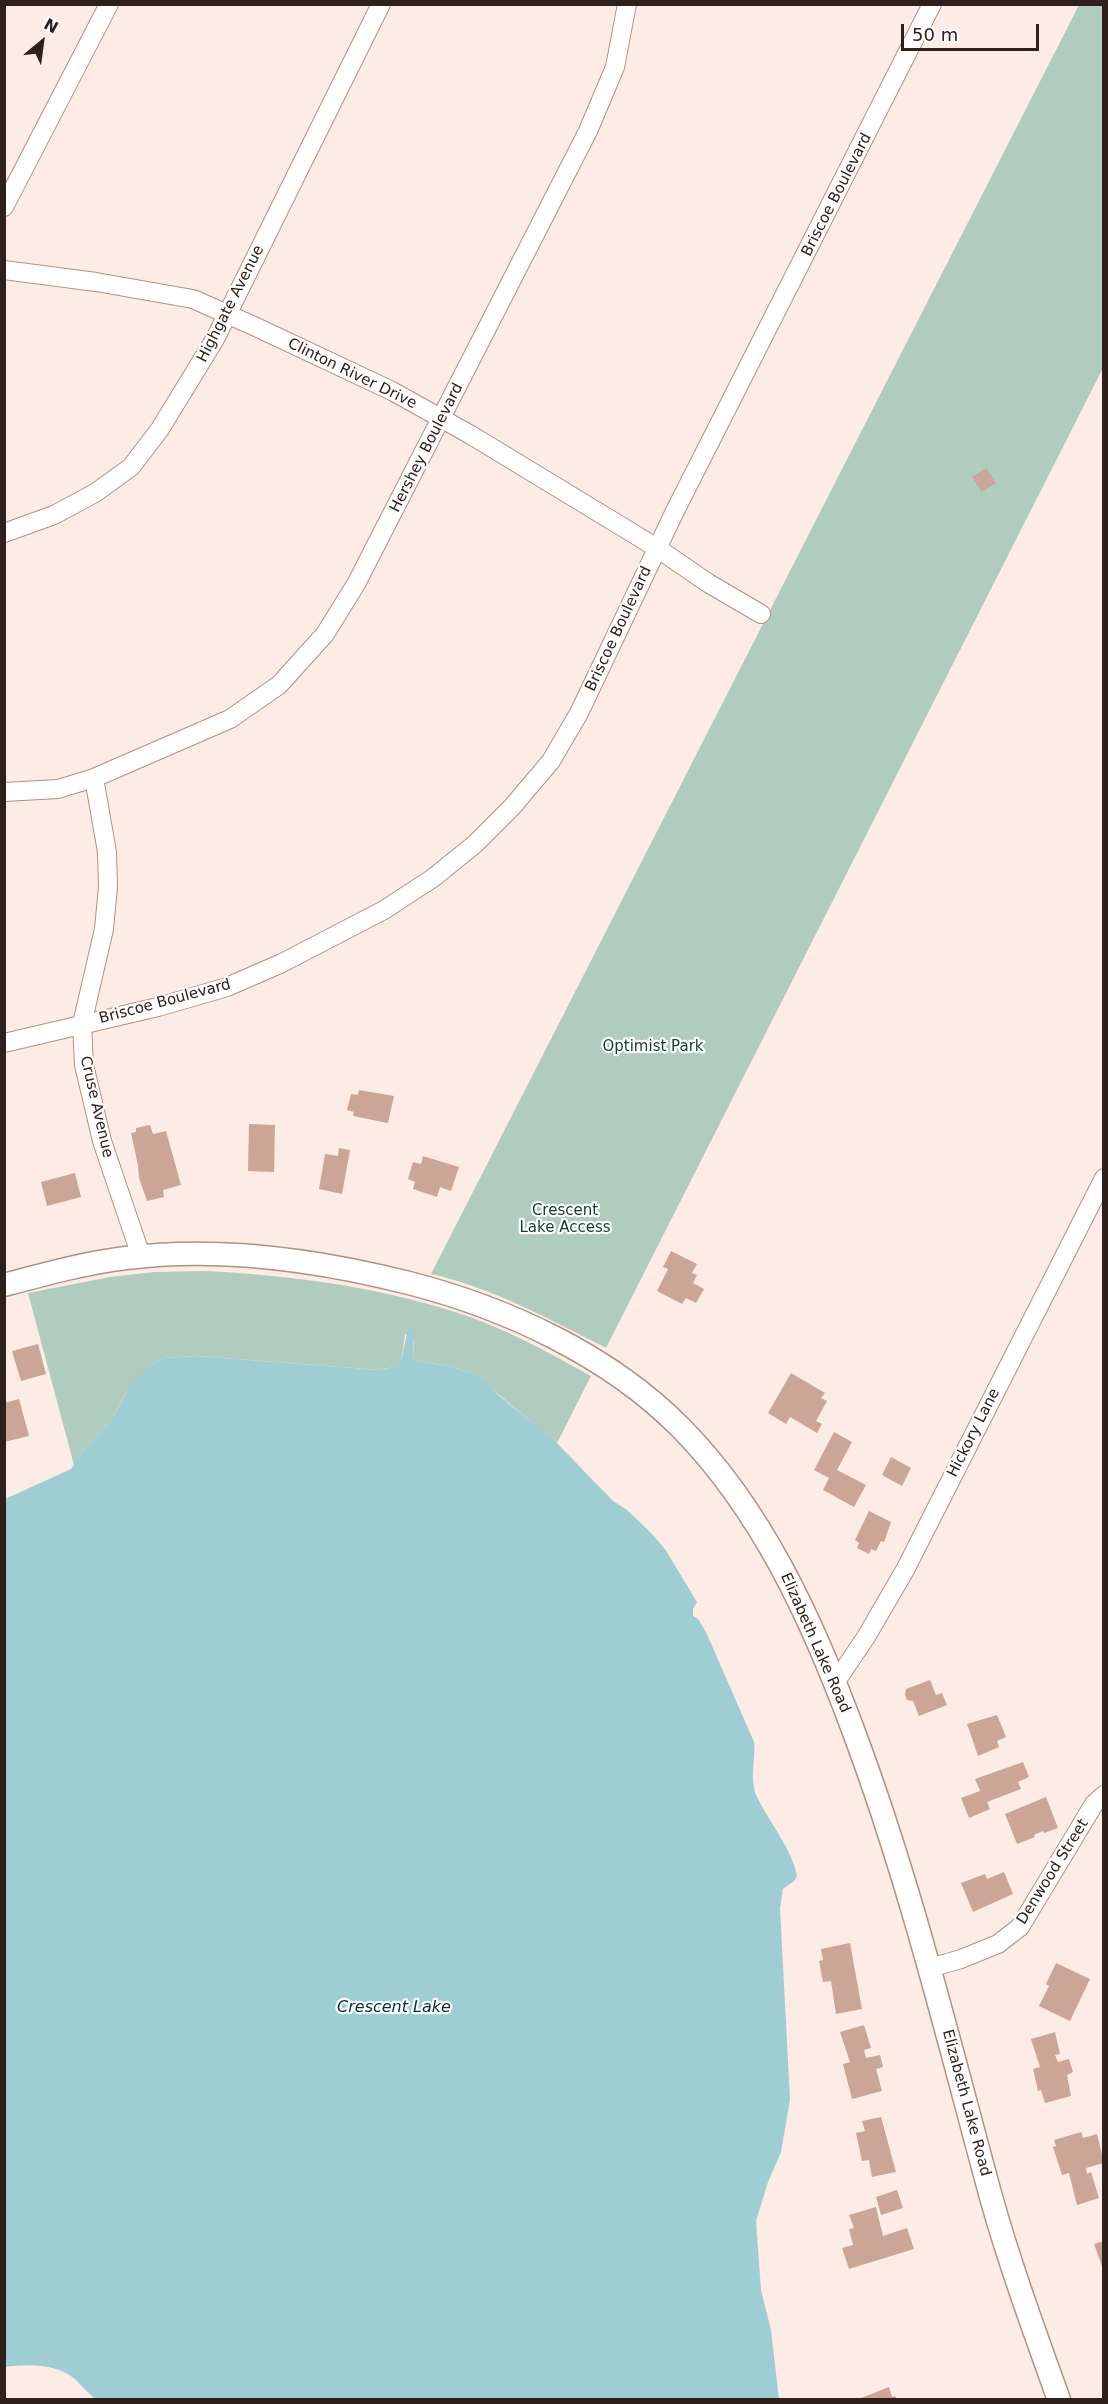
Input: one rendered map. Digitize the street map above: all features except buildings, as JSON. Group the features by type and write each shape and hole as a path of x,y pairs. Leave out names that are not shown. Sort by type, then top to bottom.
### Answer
{"street":[{"path":"4,207 109,4"},
{"name":"Highgate Avenue","path":"4,533 54,515 95,493 131,467 160,429 192,380 226,315 381,4"},
{"name":"Hershey Boulevard","path":"4,792 58,789 112,772 230,718 279,686 325,634 356,584 588,131 615,67 627,4"},
{"name":"Briscoe Boulevard","path":"4,1043 158,1007 227,987 282,963 384,910 433,878 475,844 512,807 551,761 579,713 657,548 932,4"},
{"name":"Clinton River Drive","path":"4,270 96,282 193,300 392,391 657,548 708,583 761,614"},
{"name":"Cruse Avenue","path":"94,777 107,852 108,887 104,929 81,1024 84,1065 102,1141 141,1256"},
{"name":"Hickory Lane","path":"835,1683 866,1637 905,1570 1104,1178"},
{"name":"Elizabeth Lake Road","path":"4,1285 70,1268 141,1256 186,1254 257,1257 324,1265 385,1277 441,1292 500,1313 543,1333 627,1382 663,1411 693,1440 720,1472 774,1556 813,1631 835,1683 880,1802 930,1968 992,2201 1059,2400"},
{"name":"Denwood Street","path":"930,1968 962,1959 998,1944 1020,1927 1094,1804 1104,1795"}],"green space":[{"name":"Optimist Park","path":"1079,5 1103,5 1103,368 606,1348 499,1296 431,1274"},
{"path":"204,1271 267,1275 331,1283 424,1303 473,1318 508,1333 591,1376 557,1443 474,1374 449,1366 416,1361 413,1358 414,1339 405,1334 402,1357 398,1366 379,1370 196,1356 164,1358 150,1366 126,1393 110,1422 82,1452 74,1465 28,1293 110,1277 155,1272"}],"water":[{"name":"Crescent Lake","path":"408,1329 414,1332 413,1358 416,1361 449,1366 474,1374 486,1382 498,1395 553,1439 613,1501 627,1510 665,1549 697,1602 693,1609 693,1616 698,1619 706,1632 754,1742 753,1777 757,1797 791,1856 797,1876 783,1889 780,1908 790,2100 781,2152 768,2182 756,2221 761,2290 771,2330 779,2399 96,2400 75,2379 59,2370 32,2365 5,2367 5,1499 71,1469 82,1452 110,1422 132,1383 150,1366 164,1358 196,1356 379,1370 398,1366"}],"park label":[{"name":"Crescent Lake Access","path":"565,1220"}]}
